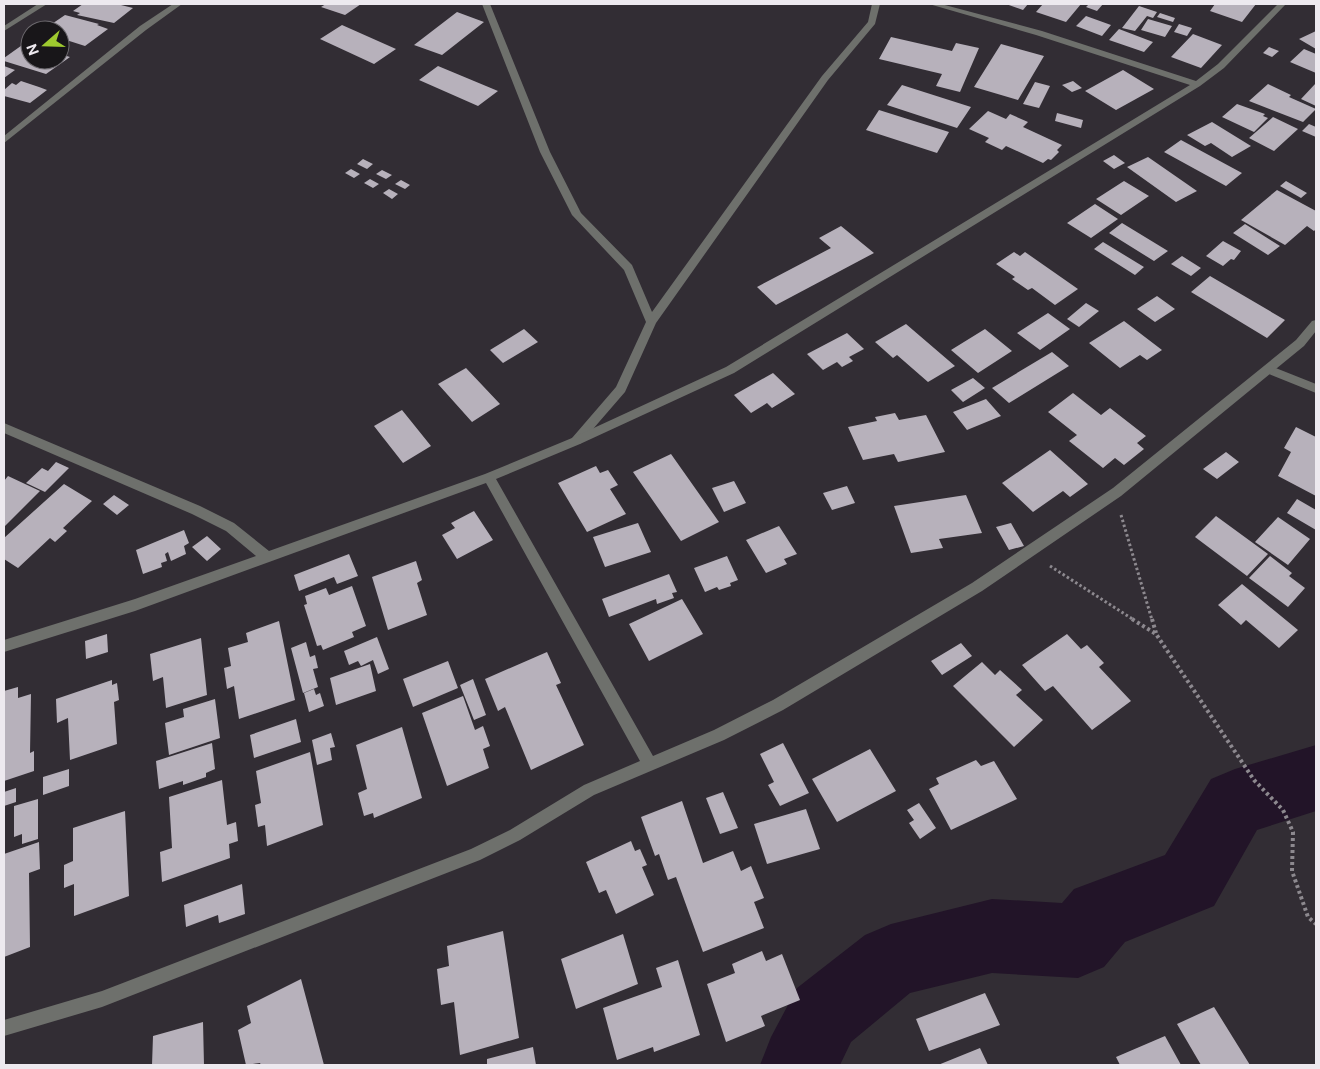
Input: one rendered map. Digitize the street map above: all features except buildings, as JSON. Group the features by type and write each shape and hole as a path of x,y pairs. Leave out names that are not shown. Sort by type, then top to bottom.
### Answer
{"street":[{"path":"4,29 43,4"},
{"path":"4,140 143,28 178,4"},
{"path":"486,4 545,152 577,215 628,268 651,322"},
{"path":"576,441 621,389 651,322 825,78 872,22 876,4"},
{"path":"933,4 1039,34 1197,84"},
{"path":"4,646 135,605 489,477 576,441 730,370 1197,84 1221,66 1282,4"},
{"path":"4,1028 102,1000 475,855 516,835 589,790 719,735 778,705 932,615 1028,554 1118,492 1300,343 1316,324"},
{"path":"1268,369 1316,389"},
{"path":"4,428 196,510 230,527 267,557"},
{"path":"489,477 649,763"}],"path":[{"path":"1118,492 1124,529 1156,634 1254,780 1283,810 1293,832 1292,870 1308,917 1316,924"},
{"path":"1028,554 1096,593 1156,634"}],"waterway":[{"path":"799,1065 824,1015 891,961 992,936 1078,941 1100,915 1189,881 1235,803 1316,778"}]}
